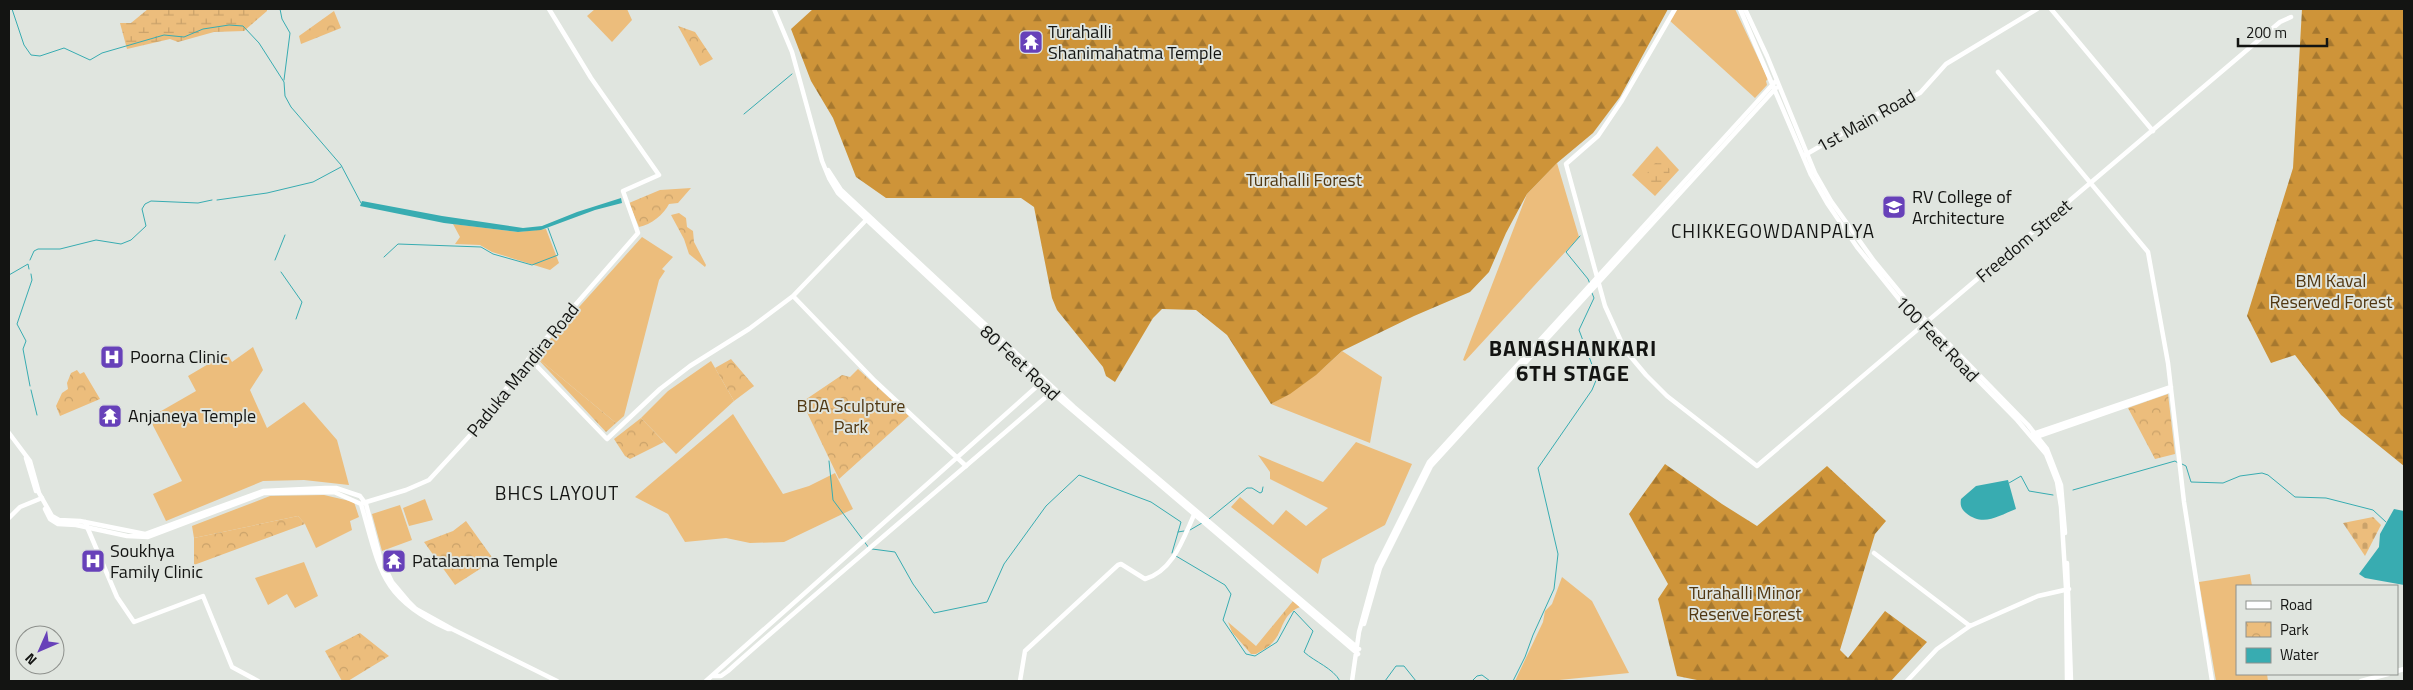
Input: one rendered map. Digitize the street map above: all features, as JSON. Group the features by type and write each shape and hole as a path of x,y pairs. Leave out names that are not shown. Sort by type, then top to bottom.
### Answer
{"street":[{"name":"Paduka Mandira Road","path":"363,503 406,490 429,480 474,431 529,358 638,233 624,197 624,188 659,175 591,78 550,9"},
{"name":"80 Feet Road","path":"775,9 794,51 818,145 836,184 868,218 1053,391 1194,515 1357,650"},
{"path":"1598,278 1566,163 1598,136 1621,102 1675,9"},
{"name":"100 Feet Road","path":"1740,9 1776,84"},
{"name":"100 Feet Road","path":"1745,9 1817,187 1857,247 1924,324 2034,435 2046,454 2058,489 2067,590 2071,681"},
{"name":"1st Main Road","path":"1805,155 1925,89 1946,64 2037,9"},
{"path":"2051,9 2153,131"},
{"name":"Freedom Street","path":"1598,278 1605,306 1617,336 1635,363 1667,396 1757,466 2280,22 2291,17"},
{"path":"1998,72 2148,252 2171,388 2183,495 2212,681"},
{"path":"1354,681 1357,650 1378,563 1428,464 1776,84"},
{"path":"529,358 607,440 660,389 690,366 749,329 789,299 868,218"},
{"path":"789,299 966,466"},
{"path":"706,681 1043,381"},
{"path":"2034,435 2171,388"},
{"name":"80 Feet Road","path":"1053,391 1357,650"},
{"path":"712,676 720,676 728,671 872,544 1053,391"},
{"path":"9,434 30,460 40,499 56,519 126,533 151,533 242,497 271,490 336,488 360,496 380,557 392,582 416,609 557,681"},
{"path":"9,518 20,507 40,499"},
{"path":"1020,681 1025,651 1118,565 1121,564 1146,580 1159,572 1174,557 1194,515"},
{"path":"86,524 117,597 134,622 203,596 232,668 258,681"},
{"path":"1874,553 1970,626"},
{"path":"1906,681 1937,649 1970,626 2038,596 2067,590"},
{"name":"100 Feet Road","path":"2067,590 2067,681"},
{"path":"2361,681 2384,675"}],"green space":[{"path":"148,9 267,9 267,11 244,31 214,32 178,42 170,39 127,49 120,23 131,23"},
{"path":"595,9 627,9 632,20 612,42 587,16"},
{"name":"Turahalli Forest","path":"813,9 1668,9 1620,97 1593,133 1557,163 1527,194 1506,233 1489,272 1470,292 1414,316 1342,351 1316,375 1290,394 1271,404 1227,335 1196,310 1162,309 1153,318 1115,382 1106,376 1103,367 1057,310 1052,298 1034,207 1021,198 886,198 856,177 833,118 811,81 791,29"},
{"path":"1675,9 1735,9 1768,79 1766,81 1767,85 1755,98 1669,20"},
{"name":"BM Kaval Reserved Forest","path":"2302,9 2404,9 2404,466 2341,415 2295,355 2271,363 2247,316 2293,168"},
{"path":"334,11 341,28 301,44 299,36"},
{"path":"678,26 695,32 713,59 700,66"},
{"path":"1657,146 1679,170 1655,196 1632,175"},
{"path":"1557,163 1579,237 1465,361 1463,360 1527,194"},
{"path":"1655,163 1662,163 1670,169 1668,180 1654,192 1645,182 1645,176"},
{"path":"691,188 678,203 669,204 657,218 639,227 629,203 660,190"},
{"path":"679,213 686,218 687,227 693,231 694,242 706,265 705,267 689,254 684,239 671,215"},
{"path":"453,224 518,232 546,229 559,263 550,270 492,252 480,245 455,244 460,237"},
{"path":"642,237 673,257 662,269 665,271 659,280 624,416 616,423 535,356"},
{"path":"253,347 263,370 250,390 267,428 304,402 337,440 349,485 304,480 263,481 166,521 153,494 182,481 149,418 196,391 188,376 227,353 232,362"},
{"path":"1342,351 1382,377 1370,443 1271,404 1308,380"},
{"path":"535,356 616,423 606,432"},
{"path":"731,359 754,386 734,401 715,368"},
{"path":"711,361 734,401 676,454 641,418 668,391"},
{"name":"BDA Sculpture Park","path":"858,369 909,416 839,479 802,402 842,375 850,377"},
{"path":"77,370 80,374 84,372 100,399 60,416 56,406 62,393 68,389 67,383 71,373"},
{"path":"2168,394 2175,454 2155,459 2128,408"},
{"path":"733,414 783,494 809,486 835,473 853,509 784,542 750,543 726,538 685,542 668,514 635,497"},
{"path":"641,418 664,442 630,459 625,456 614,439"},
{"path":"1356,442 1412,464 1385,525 1322,559 1318,574 1231,507 1240,497 1273,525 1286,510 1306,526 1328,508 1270,479 1270,472 1258,455 1323,482"},
{"name":"Turahalli Minor Reserve Forest","path":"1665,464 1757,526 1827,466 1886,521 1875,534 1840,650 1848,658 1885,611 1927,642 1891,681 1702,681 1677,676 1658,599 1668,584 1629,514"},
{"path":"324,495 354,502 359,517 350,521 352,530 316,548 305,524 298,516 194,538 192,526 270,496"},
{"path":"425,499 433,520 409,526 403,508"},
{"path":"400,505 412,540 382,551 372,514"},
{"path":"298,516 305,524 194,565 194,538"},
{"path":"2373,517 2381,525 2365,556 2343,523"},
{"path":"466,521 494,560 455,585 424,542 453,531"},
{"path":"304,562 318,596 295,608 287,594 268,605 255,578"},
{"path":"2250,574 2252,585 2236,585 2236,675 2267,675 2268,681 2216,681 2199,582"},
{"path":"1562,577 1592,601 1629,673 1549,681 1515,681 1543,622 1545,611 1552,604"},
{"path":"1293,601 1300,607 1289,614 1277,637 1271,644 1256,654 1251,654 1232,632 1228,622 1256,646"},
{"path":"360,633 389,656 348,681 342,681 325,651"}],"water":[{"path":"621,198 622,203 595,210 541,230 518,232 444,223 360,206 362,201 442,216 523,228 542,226 577,212"},
{"path":"2008,480 2016,509 1985,520 1972,517 1962,508 1961,499 1976,486"},
{"path":"2394,509 2404,511 2404,585 2365,578 2359,574 2379,547 2380,534"}],"waterway":[{"path":"12,9 24,45 31,55 40,56 64,48 90,60 102,53 164,35 184,37 203,29 229,25 243,26 259,43 284,82 285,96 291,107 341,165 361,203"},
{"path":"280,9 282,19 290,33 284,80"},
{"path":"744,114 792,74"},
{"path":"217,200 267,193 313,182 341,167"},
{"path":"30,260 34,251 38,249 60,249 96,240 121,244 131,240 146,226 142,209 145,204 151,201 198,203 212,200"},
{"path":"384,257 398,244 481,247 493,254 532,265 558,255 548,228"},
{"path":"275,260 285,235"},
{"path":"1580,236 1566,252 1590,284"},
{"path":"9,275 28,264 29,269"},
{"path":"281,272 302,302 296,319"},
{"path":"30,386 23,349 26,341 17,324 32,280 31,274"},
{"path":"1513,681 1554,589 1558,554 1538,468 1592,390 1597,378 1579,330 1594,298 1592,293"},
{"path":"31,390 37,415"},
{"path":"829,461 833,500 869,548"},
{"path":"2073,490 2175,461 2178,463"},
{"path":"2182,464 2186,466 2191,482 2223,483 2240,476 2262,473 2268,475 2295,497 2326,498 2373,510 2386,522"},
{"path":"872,549 895,552 913,584 934,613 987,602 1004,564 1046,506 1079,475 1151,502 1181,522 1172,553"},
{"path":"2009,483 2021,476 2029,491 2053,495"},
{"path":"1209,519 1247,488 1252,488 1260,493 1263,487"},
{"path":"1190,530 1202,523"},
{"path":"1178,532 1184,531"},
{"path":"1176,556 1225,585 1231,594 1223,620 1246,654 1255,656 1277,642 1294,611 1313,631 1304,652 1333,672 1340,681"},
{"path":"1385,681 1396,666 1404,666 1416,681"},
{"path":"1472,681 1477,676 1482,675 1490,681"}],"place":[{"name":"Turahalli Shanimahatma Temple","path":"1031,42"},
{"name":"RV College of Architecture","path":"1894,207"},
{"name":"Poorna Clinic","path":"112,357"},
{"name":"Anjaneya Temple","path":"110,416"},
{"name":"Soukhya Family Clinic","path":"93,561"},
{"name":"Patalamma Temple","path":"394,561"}],"district":[{"name":"CHIKKEGOWDANPALYA","path":"1773,231"},
{"name":"BANASHANKARI 6TH STAGE","path":"1573,360"},
{"name":"BHCS LAYOUT","path":"557,493"}]}
